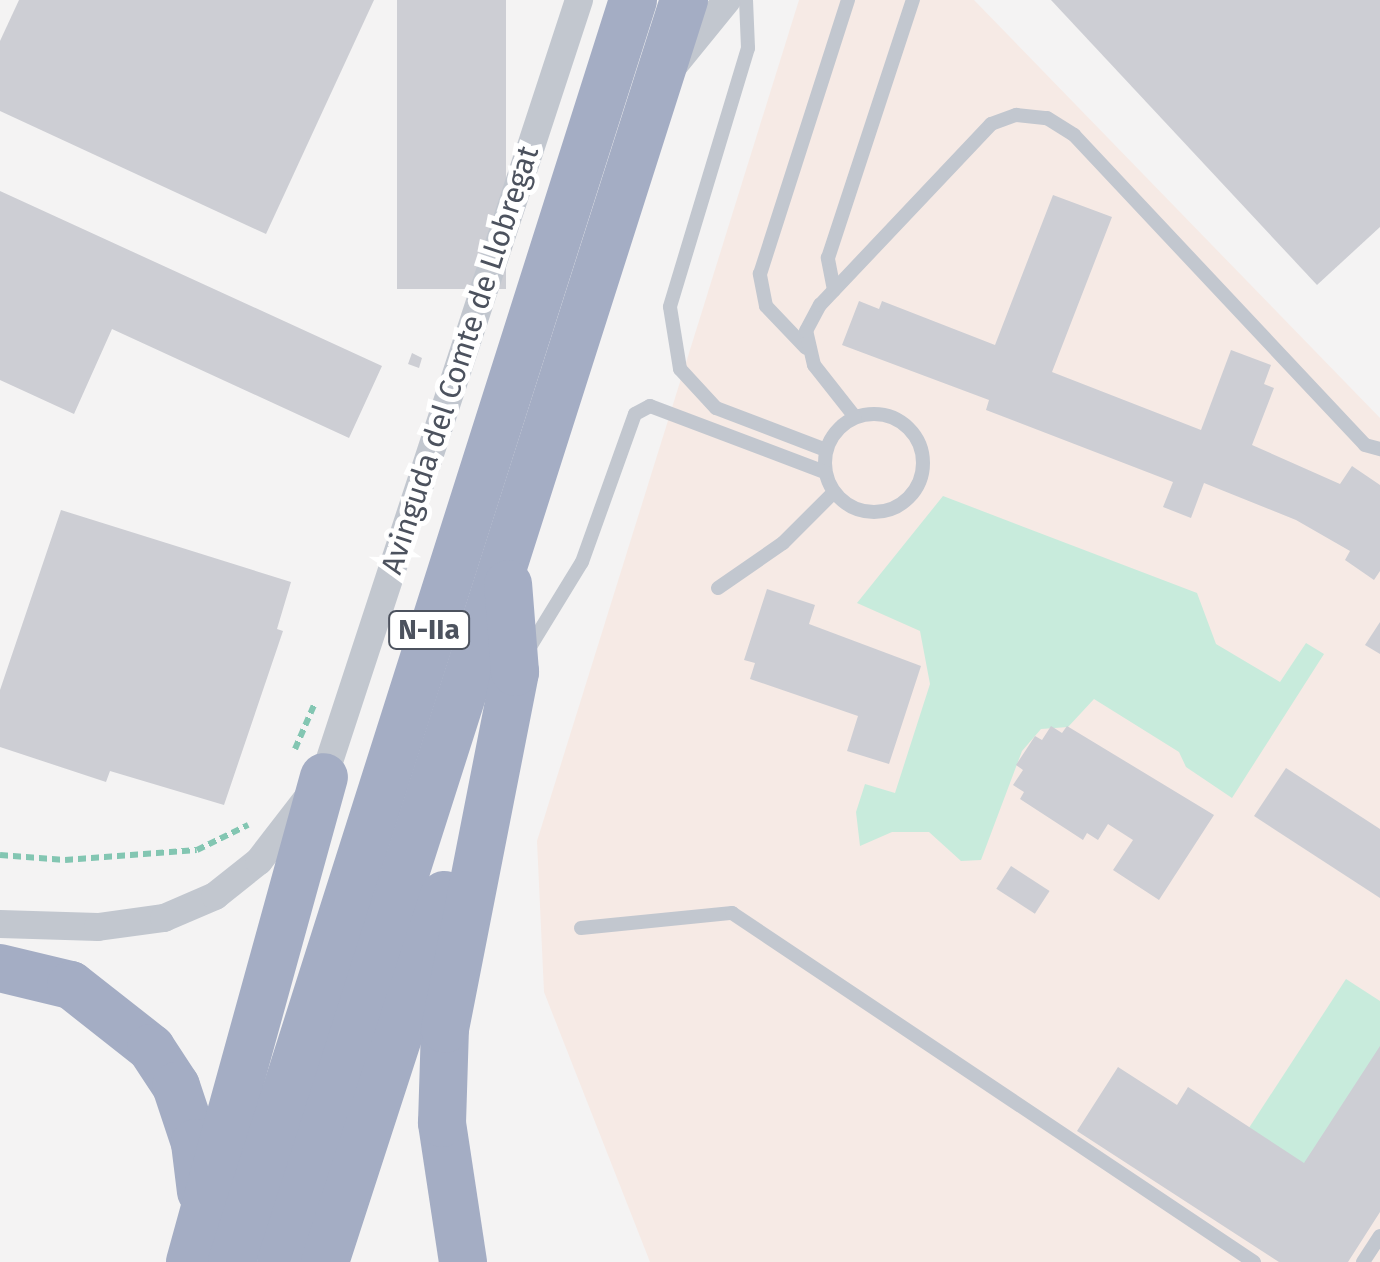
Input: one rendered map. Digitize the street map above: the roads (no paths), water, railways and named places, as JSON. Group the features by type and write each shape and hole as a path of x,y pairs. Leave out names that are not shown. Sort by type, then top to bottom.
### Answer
{"highway":[{"name":"N-IIa","path":"232,1262 633,0"},
{"name":"N-IIa","path":"281,1262 684,0"},
{"path":"442,1262 446,1157 444,1029 515,672 506,561"},
{"path":"325,1262 431,925 494,776"},
{"path":"190,1262 324,777"},
{"path":"0,968 72,986 152,1048 176,1086 196,1142 203,1211"},
{"path":"446,1157 463,1262"}],"street":[{"name":"Avinguda del Comte de Llobregat","path":"0,924 98,928 164,918 215,896 259,861 324,777 579,0"},
{"path":"656,85 727,0"}],"lane":[{"path":"746,0 748,48 670,307 680,369 716,408 826,450"},
{"path":"848,0 760,274 766,306 806,348 855,417"},
{"path":"834,290 828,258 913,0"},
{"path":"806,348 806,331 834,290 991,124 1016,115 1047,118 1074,135 1366,445 1380,449"},
{"path":"515,672 582,562 635,414 650,406 825,472"},
{"path":"877,414 914,434 923,454 922,476 894,509 862,510 834,492 825,472 826,450 836,430 855,417 877,414"},
{"path":"718,588 783,542 834,492"},
{"path":"581,928 732,914 1254,1262"},
{"path":"1362,1262 1380,1236"}]}
